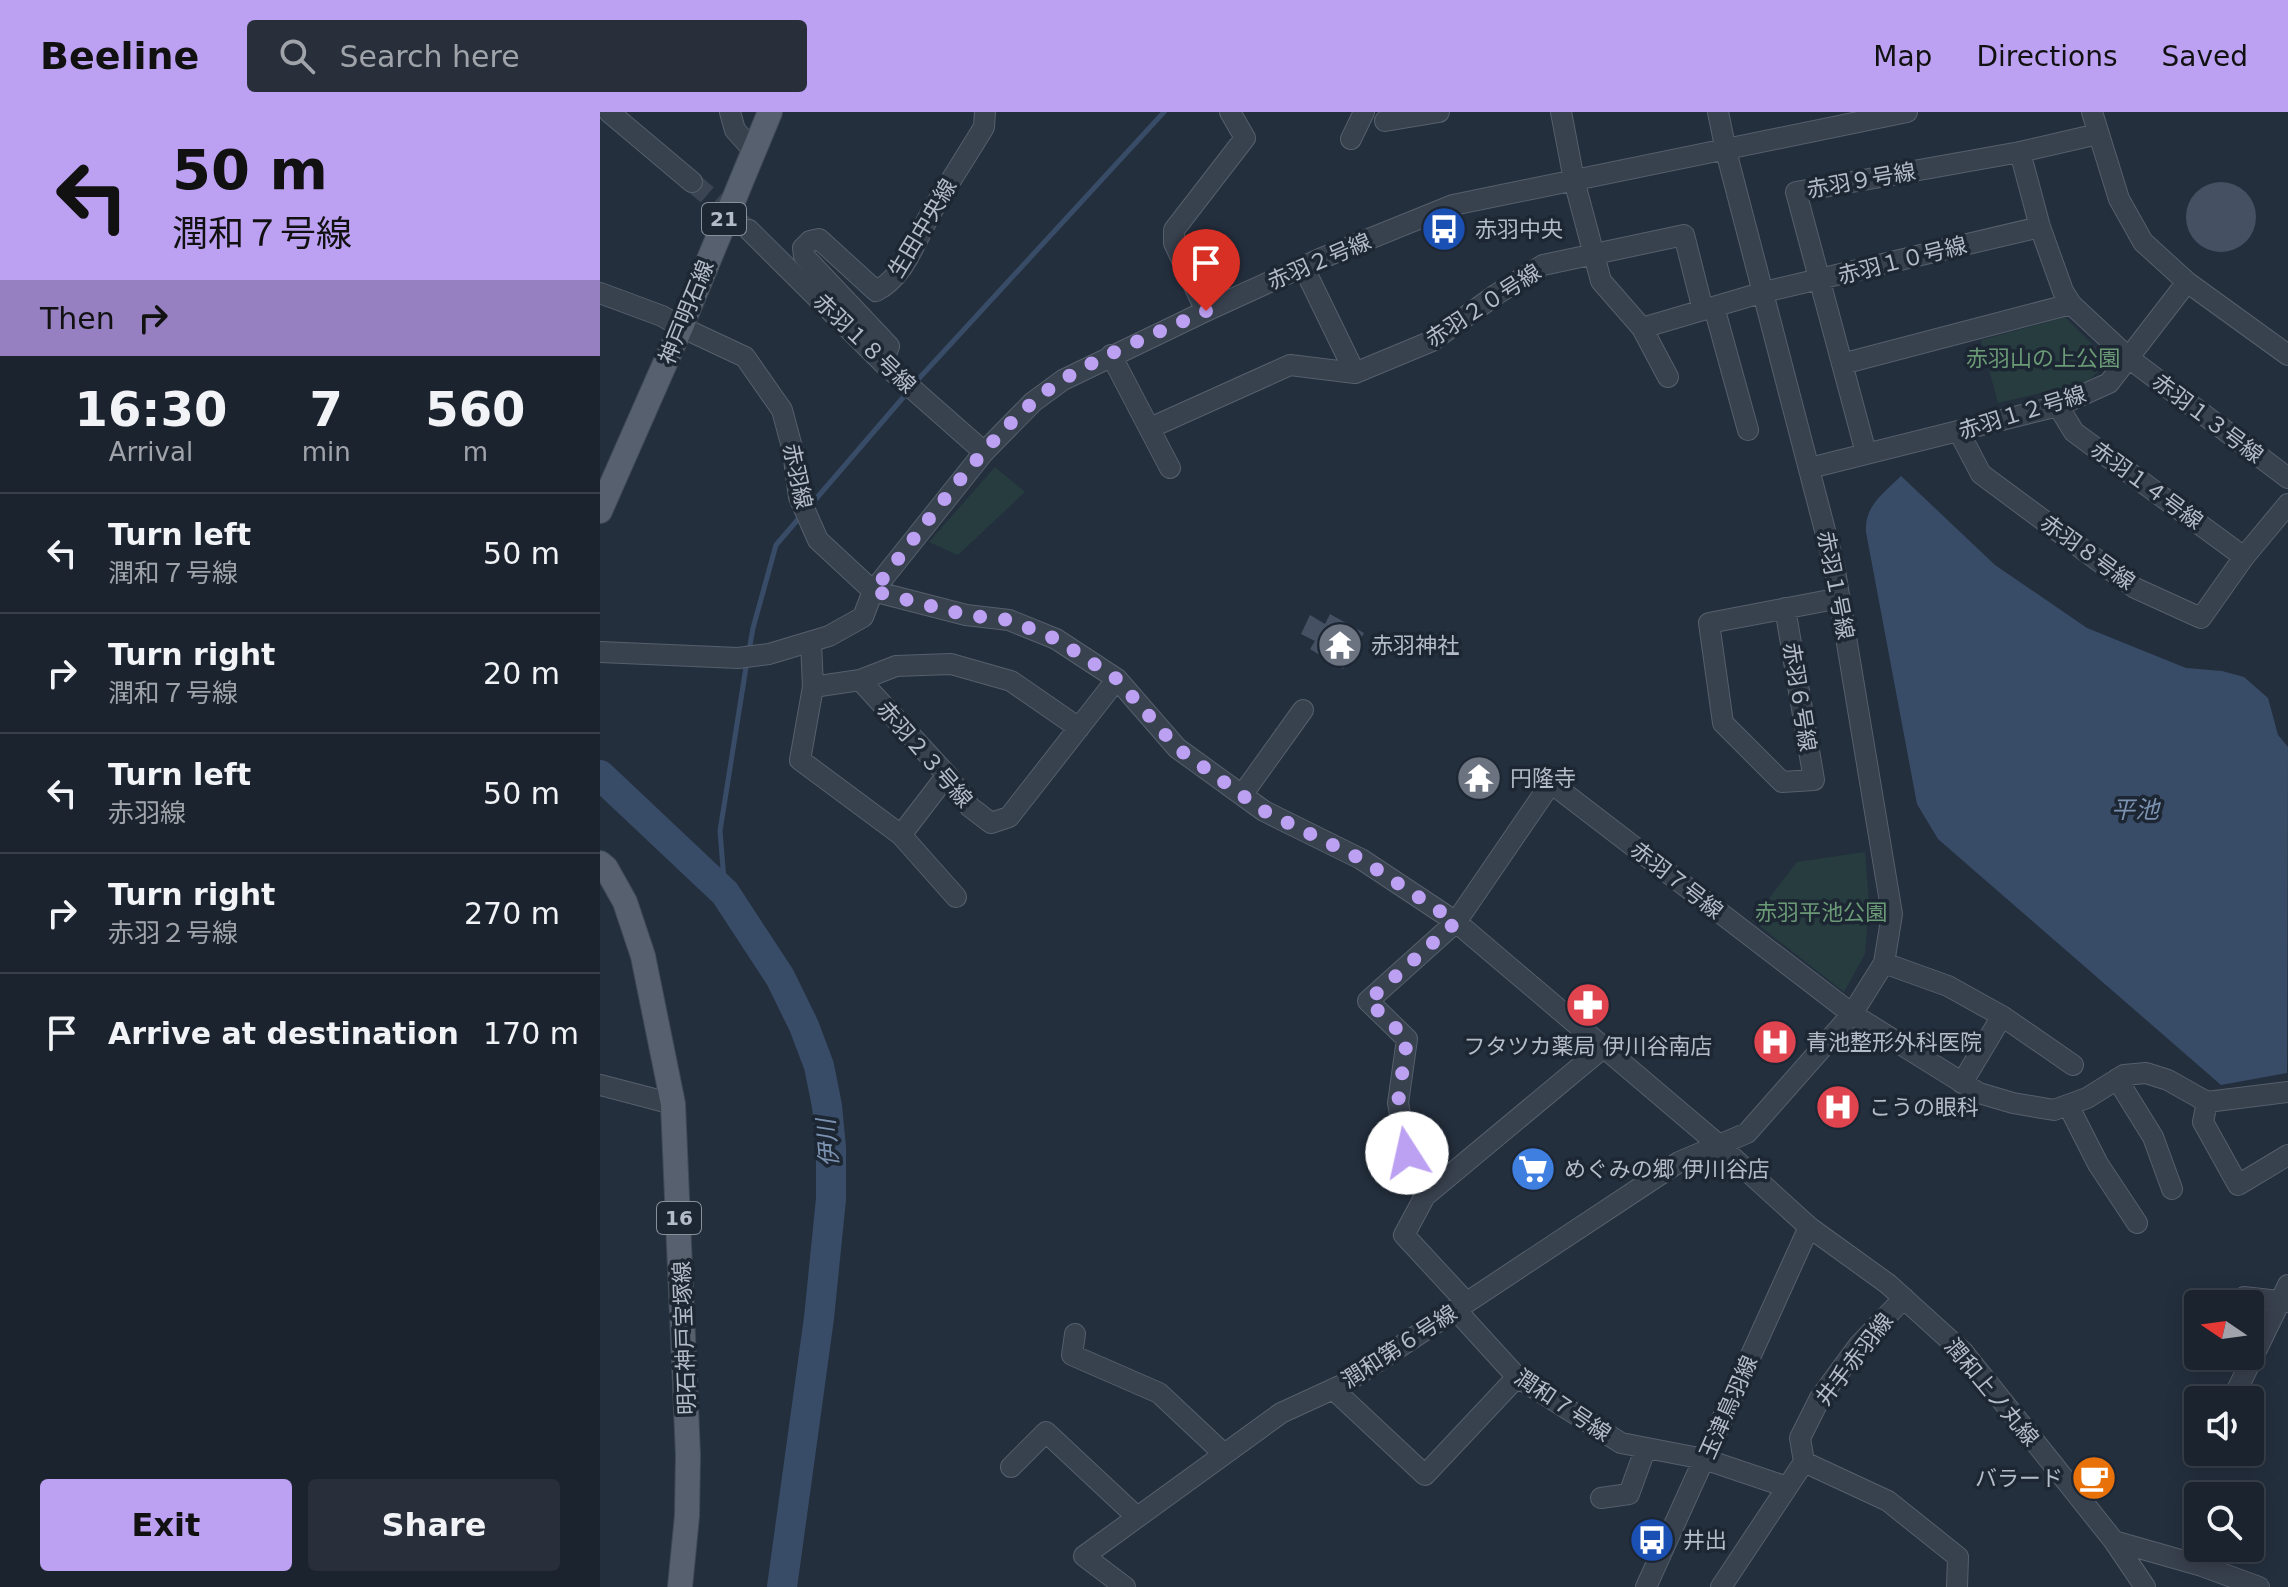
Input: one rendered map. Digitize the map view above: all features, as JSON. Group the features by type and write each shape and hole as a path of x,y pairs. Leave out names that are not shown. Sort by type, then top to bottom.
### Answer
{"main road":[{"name":"神戸明石線","path":"600,511 770,112"},
{"name":"明石神戸宝塚線","path":"600,863 625,902 643,956 673,1104 688,1455 687,1516 680,1587"}],"street":[{"path":"609,112 692,182"},
{"path":"730,112 735,130 753,150"},
{"name":"生田中央線","path":"883,363 889,346 804,256 803,248 810,241 819,239 876,291 886,286 901,269 929,216 984,127 985,112"},
{"path":"1206,311 1174,243 1174,230 1245,138 1230,112"},
{"path":"1351,139 1364,112"},
{"path":"1385,121 1439,112"},
{"path":"1561,112 1574,180 1601,281 1642,328 1668,377"},
{"name":"赤羽１号線","path":"1718,112 1834,565 1892,914 1884,963 1852,1014 1747,1133 1720,1146"},
{"path":"1726,151 1844,118 1907,112"},
{"path":"2092,112 2119,199 2143,242 2187,282 2288,355"},
{"name":"赤羽９号線","path":"1866,453 1796,192 2020,152 2098,134"},
{"name":"赤羽２号線","path":"873,591 984,452 1033,402 1063,380 1111,355 1303,266 1453,205 1726,151"},
{"name":"赤羽１３号線","path":"2020,152 2040,227 2063,291 2071,304 2130,359 2288,478"},
{"name":"赤羽１０号線","path":"1642,328 1764,292 2040,227"},
{"name":"赤羽１８号線","path":"749,230 883,363 984,452"},
{"name":"赤羽２０号線","path":"1150,428 1290,365 1355,373 1432,341 1543,265 1593,253 1684,235 1709,308"},
{"path":"1303,266 1355,373"},
{"name":"赤羽１２号線","path":"1810,468 2058,406 2109,383 2187,282"},
{"name":"赤羽線","path":"600,293 662,316 745,357 782,410 805,512 818,540 873,591 966,615 1009,620 1056,639 1117,679 1177,748 1264,811 1361,859 1456,922 1604,1047"},
{"path":"1842,364 2071,304"},
{"path":"1709,308 1748,430"},
{"path":"1111,355 1170,468"},
{"name":"赤羽１４号線","path":"2058,406 2074,432 2244,557"},
{"name":"赤羽８号線","path":"1959,432 1981,474 2135,588 2201,618 2244,557 2288,504"},
{"path":"600,652 738,658 769,654 829,636 863,617 873,591"},
{"name":"赤羽６号線","path":"1785,608 1814,780 1782,782 1723,723 1709,623 1785,608 1840,598"},
{"path":"811,643 813,687 800,760 901,835 956,897"},
{"path":"813,687 860,680 896,666 951,664 1011,681 1079,728"},
{"name":"赤羽２３号線","path":"860,680 947,775 970,807 991,823 1009,817 1117,679"},
{"path":"1242,795 1303,710"},
{"path":"901,835 947,775"},
{"name":"赤羽７号線","path":"1456,922 1551,783 1852,1014 1962,1083 1984,1095 2013,1103 2054,1110 2068,1105"},
{"path":"1456,922 1368,1001 1407,1039 1398,1103 1407,1153 1425,1196 1604,1047"},
{"path":"1884,963 1948,986 2002,1016 2073,1065"},
{"path":"1962,1083 2002,1016"},
{"name":"潤和上ノ丸線","path":"1604,1047 1809,1227 1904,1298 1964,1353 2114,1541 2145,1587"},
{"path":"2137,1223 2098,1164 2068,1105 2087,1098 2117,1079 2146,1073 2168,1080 2207,1102 2288,1092"},
{"path":"2117,1079 2153,1137 2172,1189"},
{"path":"600,1085 673,1104"},
{"path":"2207,1102 2203,1122 2238,1185 2288,1155"},
{"name":"潤和第６号線","path":"1125,1587 1084,1556 1281,1413 1333,1389 1679,1162 1720,1146"},
{"name":"潤和７号線","path":"1425,1196 1404,1235 1517,1377 1621,1443 1704,1459 1787,1487"},
{"name":"玉津鳥羽線","path":"1646,1587 1809,1227"},
{"path":"2239,1386 2286,1296 2264,1297"},
{"name":"井手赤羽線","path":"1721,1587 1804,1462 1800,1438 1820,1398 1859,1345 1904,1298"},
{"path":"1075,1334 1072,1355 1159,1393 1224,1454"},
{"path":"1333,1389 1425,1475 1517,1377"},
{"path":"1011,1467 1046,1432 1137,1517"},
{"path":"1601,1498 1629,1494 1645,1450"},
{"path":"1804,1462 1888,1501 1958,1557 1957,1587"},
{"path":"2114,1541 2202,1566 2259,1587"}],"green space":[{"name":"赤羽山の上公園","path":"2065,317 2109,361 2087,382 1998,403 1981,340"},
{"path":"995,467 1025,492 958,555 929,542"},
{"name":"赤羽平池公園","path":"1865,852 1869,901 1865,954 1844,992 1752,920 1797,862"}],"water":[{"name":"平池","path":"1901,476 1995,565 2087,628 2186,668 2222,671 2244,677 2268,698 2278,735 2288,747 2287,1073 2221,1085 1938,839 1917,804 1866,532 1872,507"}],"building":[{"path":"2221,182 2240,188 2250,198 2256,217 2250,236 2240,246 2221,252 2202,246 2192,236 2186,217 2192,198 2202,188"},
{"path":"1330,614 1364,633 1343,669 1310,649 1315,641 1301,634 1310,615 1325,624"}],"waterway":[{"path":"913,385 1164,112"},
{"path":"809,507 907,393"},
{"path":"749,651 776,545 800,517"},
{"path":"725,893 720,831 747,661"},
{"name":"伊川","path":"600,775 725,893 780,977 819,1066 831,1148 831,1199 819,1318 782,1587"}],"tunnel":[{"path":"692,182 749,230"}],"place":[{"name":"赤羽中央","path":"1444,229"},
{"name":"赤羽神社","path":"1340,645"},
{"name":"円隆寺","path":"1479,778"},
{"name":"フタツカ薬局 伊川谷南店","path":"1588,1005"},
{"name":"青池整形外科医院","path":"1775,1042"},
{"name":"こうの眼科","path":"1838,1107"},
{"name":"めぐみの郷 伊川谷店","path":"1533,1169"},
{"name":"バラード","path":"2094,1478"},
{"name":"井出","path":"1652,1540"}],"route":[{"path":"1206,311 1063,380 1033,402 984,452 873,591 966,615 1009,620 1056,639 1117,679 1177,748 1264,811 1361,859 1456,922 1368,1001 1407,1039 1398,1103 1407,1153"}]}
